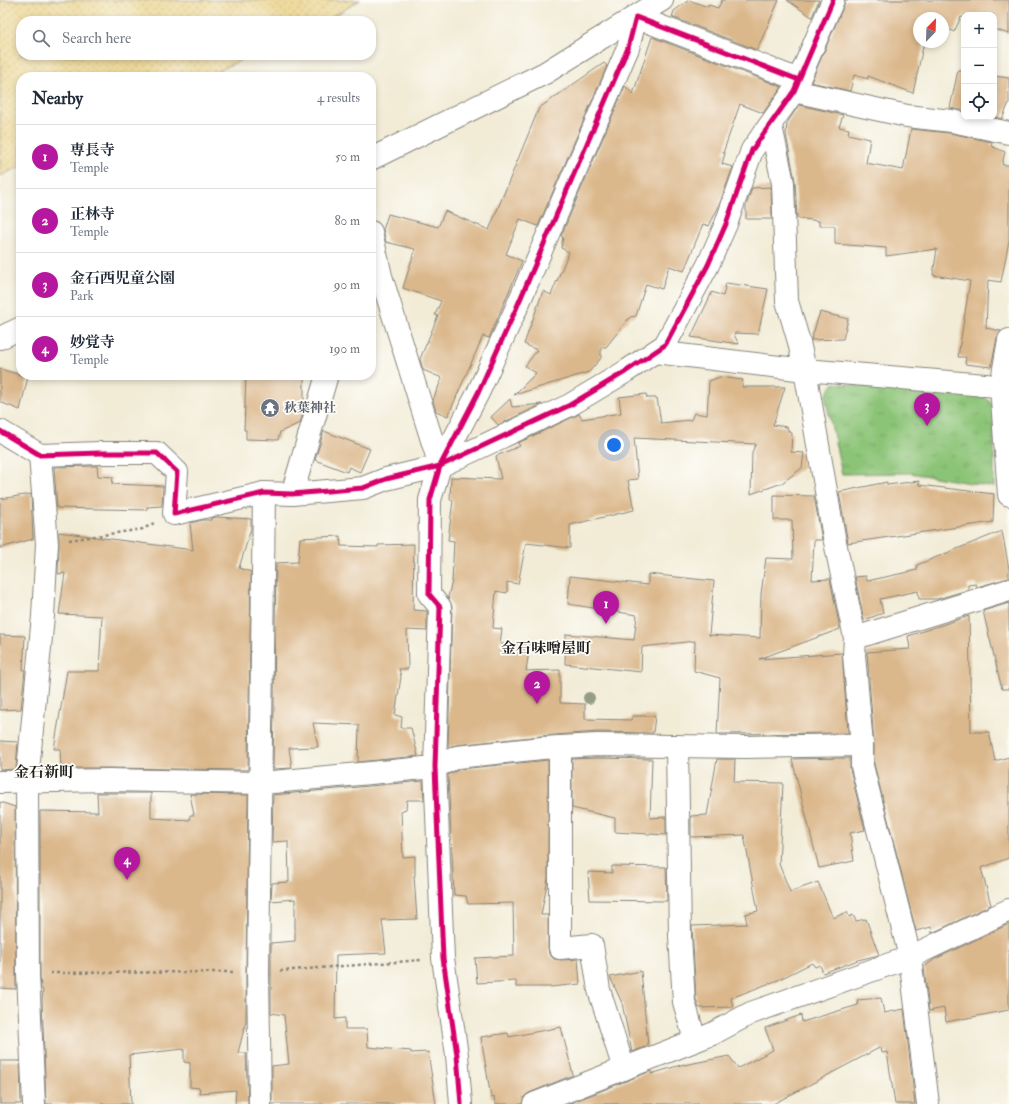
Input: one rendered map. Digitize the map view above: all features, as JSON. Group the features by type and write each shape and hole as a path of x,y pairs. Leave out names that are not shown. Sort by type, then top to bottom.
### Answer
{"street":[{"path":"376,157 545,73 662,0"},
{"path":"0,431 40,455 100,453 157,454 177,472 174,514 264,493 292,494 363,488 386,479 440,466 570,406 665,346 708,265 726,224 752,150 797,85 833,0"},
{"path":"636,17 797,85 906,116 952,121 1009,133"},
{"path":"461,1104 443,958 435,767 440,607 429,594 430,500 440,466 478,393 516,309 628,48 636,17"},
{"path":"770,126 783,183 787,301 799,342 834,537 855,638 854,655 862,745 862,766 910,957 928,1104"},
{"path":"376,277 440,466"},
{"path":"0,338 16,330"},
{"path":"1009,340 1005,386 1009,495"},
{"path":"655,352 804,370 1005,386"},
{"path":"292,494 326,380"},
{"path":"34,1104 28,974 27,781 43,616 47,544 40,455"},
{"path":"260,1104 258,972 262,783 264,493"},
{"path":"855,638 1009,590"},
{"path":"0,782 108,780 262,783 435,767 457,757 560,747 598,745 746,747 862,745"},
{"path":"677,746 680,929 684,1002 695,1040"},
{"path":"560,747 560,948 592,945 599,990 624,1069"},
{"path":"538,1103 712,1034 751,1013 910,957 1009,910"}],"path":[{"path":"47,544 143,529 174,514"},
{"path":"28,974 258,972 443,958"}],"sand":[{"path":"0,0 360,0 333,16 16,16 16,60 241,60 216,72 16,72 16,168 0,176"}],"green space":[{"path":"834,383 985,397 994,406 994,487 910,473 842,474 825,396"}],"building":[{"path":"689,0 708,7 709,5 718,8 722,0 779,0 757,50 672,17 674,11"},
{"path":"787,0 819,0 812,17"},
{"path":"845,0 1009,0 1009,34 997,30 997,12 961,12 961,17 954,32 949,29 949,12 913,12 913,48 923,48 913,93 868,76 868,79 854,75 850,91 811,82"},
{"path":"652,37 782,87 763,113 740,104 723,153 725,153 722,164 733,167 718,208 709,226 703,224 684,271 669,266 662,289 646,284 636,316 630,317 606,347 601,347 601,358 589,372 514,395 536,373 525,366 537,350 524,344 543,291 551,295 569,252 561,248 563,237 561,236 625,86 633,94"},
{"path":"604,63 607,66 538,226 520,219 506,254 522,261 489,338 483,336 448,416 436,411 433,400 442,378 423,370 420,359 438,316 435,315 441,301 403,288 415,249 386,242 383,230 388,214 438,227 445,211 489,230 539,108"},
{"path":"958,70 961,70 961,110 950,108"},
{"path":"997,76 1009,78 1009,103 1002,119 997,118"},
{"path":"799,105 843,115 839,127 849,129 848,134 870,139 866,163 903,170 911,129 950,133 992,142 991,146 1005,152 1002,165 1009,165 1009,241 1001,282 988,280 986,328 1001,331 997,338 991,367 965,364 966,357 958,357 970,281 933,275 937,249 886,256 886,248 835,244 835,226 819,226 819,221 797,218 795,181 786,134 787,123"},
{"path":"771,187 772,219 746,219 746,206 752,188"},
{"path":"726,283 768,289 758,334 735,333 734,335 739,344 691,337 712,292 723,296"},
{"path":"820,312 848,319 843,339 811,340"},
{"path":"0,369 16,374 16,380 27,380 20,410 0,402"},
{"path":"720,377 743,380 742,387 785,387 773,425 787,427 789,432 792,433 791,452 804,453 802,468 782,483 751,494 752,452 756,444 634,438 638,479 628,480 634,510 570,525 570,548 526,543 518,584 507,582 507,593 496,591 493,628 502,629 500,644 530,644 526,671 560,670 560,703 585,704 585,719 632,720 632,716 655,716 653,733 598,732 541,736 448,747 452,607 448,597 452,581 454,541 448,540 453,500 450,500 451,477 501,479 496,456 520,446 518,443 579,414 582,419 621,413 619,397 646,394 647,398 657,398 661,423 691,420 694,413 707,415 709,381"},
{"path":"246,380 304,380 304,410 300,423 280,432 278,440 246,439 246,430 244,430"},
{"path":"510,399 512,407 542,404 498,425 491,417"},
{"path":"324,431 370,449 360,472 349,467 347,472 315,460"},
{"path":"97,466 98,476 113,477 112,484 163,486 162,506 147,507 147,510 57,508 54,467"},
{"path":"919,481 919,485 994,494 993,522 848,543 839,492 887,482 887,485"},
{"path":"31,494 33,539 0,548 0,499"},
{"path":"774,495 814,496 822,540 814,540 812,580 830,579 840,629 759,659 842,653 848,733 717,734 720,678 694,671 695,641 642,647 641,672 565,664 566,634 634,640 637,615 568,604 570,576 648,585 648,574 714,581 709,635 760,638 761,594 766,558 793,559 792,520 774,520"},
{"path":"211,518 251,519 251,529 239,568 251,572 248,770 61,768 60,749 54,749 67,671 99,671 102,616 59,614 65,573 58,574 59,532 193,550 190,523 202,520 211,520"},
{"path":"1002,531 1009,569 1009,578 977,587 976,584 968,585 968,590 937,599 919,599 918,591 880,599 883,613 864,620 855,577 866,576 867,581 917,570 917,565"},
{"path":"340,536 341,546 378,547 378,545 414,544 413,610 427,611 427,631 407,630 408,669 399,669 401,677 395,715 402,717 401,728 411,728 418,756 358,762 359,725 313,723 318,747 289,748 292,768 273,769 276,563 298,562 300,538"},
{"path":"1009,603 1009,689 1002,689 983,611"},
{"path":"969,616 971,732 989,732 995,761 1009,757 1009,858 981,868 991,905 932,933 931,927 916,931 874,764 874,744 867,652 910,649 908,636"},
{"path":"0,635 25,636 23,670 25,670 21,709 0,710"},
{"path":"0,741 18,742 16,769 0,770"},
{"path":"850,758 850,769 865,830 850,833 854,861 819,868 792,759"},
{"path":"572,759 652,759 650,818 666,817 666,835 615,832 615,818 572,808"},
{"path":"717,759 735,759 734,782 783,783 779,864 790,892 818,882 833,918 847,912 849,917 853,915 856,921 866,919 879,955 858,960 823,973 820,965 815,967 812,963 778,980 731,998 733,1007 699,1008 696,1000 692,926 747,924 745,914 758,911 744,835 691,837 691,816 707,815"},
{"path":"548,760 548,878 541,915 548,915 549,954 554,959 578,959 580,984 550,987 516,987 516,981 477,983 475,958 514,956 513,903 468,904 466,896 454,895 448,775 460,769"},
{"path":"423,781 424,800 407,800 406,809 401,811 403,857 415,856 414,876 417,919 382,920 386,953 336,955 335,1019 345,1018 345,1029 367,1029 368,1047 411,1051 411,1053 428,1052 436,1104 272,1104 272,1066 289,1064 284,1015 271,1013 271,943 295,941 295,899 271,901 272,883 289,882 288,841 272,842 273,795"},
{"path":"97,793 151,793 151,818 190,820 190,815 194,815 190,794 248,795 246,1021 238,1053 246,1053 248,1104 235,1104 236,1090 199,1093 200,1088 190,1087 190,1063 184,1062 184,1049 129,1055 131,1104 46,1104 42,1000 43,989 41,989 40,974 40,811 98,812"},
{"path":"0,802 15,807 16,989 0,988"},
{"path":"612,866 666,867 667,901 590,900 588,872 612,873"},
{"path":"1009,924 1009,1010 946,1022 944,1008 929,1011 924,967 935,959"},
{"path":"641,971 648,1046 632,1052 622,1003 610,977"},
{"path":"881,998 884,1013 904,1009 915,1104 895,1104 887,1052 882,1053 881,1047 773,1104 568,1104 651,1071 651,1074 684,1064 729,1056 738,1068 773,1050 765,1028 801,1015 802,1022 858,1005 857,1000"},
{"path":"561,1027 573,1075 529,1093 524,1097 522,1104 495,1104 494,1097 491,1098 481,1037 508,1033 509,1037"},
{"path":"0,1061 20,1061 21,1104 0,1104"}],"cycle path":[{"path":"0,431 40,455 157,453 177,472 174,514 264,493 292,494 363,488 386,479 440,466 570,405 625,372 665,345 708,265 726,224 752,150 794,91 833,0"},
{"path":"461,1104 457,1055 443,958 435,767 440,607 429,594 430,500 440,466 478,393 516,309 628,48 636,17 799,80"}],"place":[{"name":"秋葉神社","path":"270,408"},
{"name":"金石西児童公園","path":"927,426"},
{"name":"専長寺","path":"606,624"},
{"name":"正林寺","path":"537,704"},
{"name":"妙覚寺","path":"127,880"}],"district":[{"name":"金石味噌屋町","path":"546,648"},
{"name":"金石新町","path":"44,772"}]}
